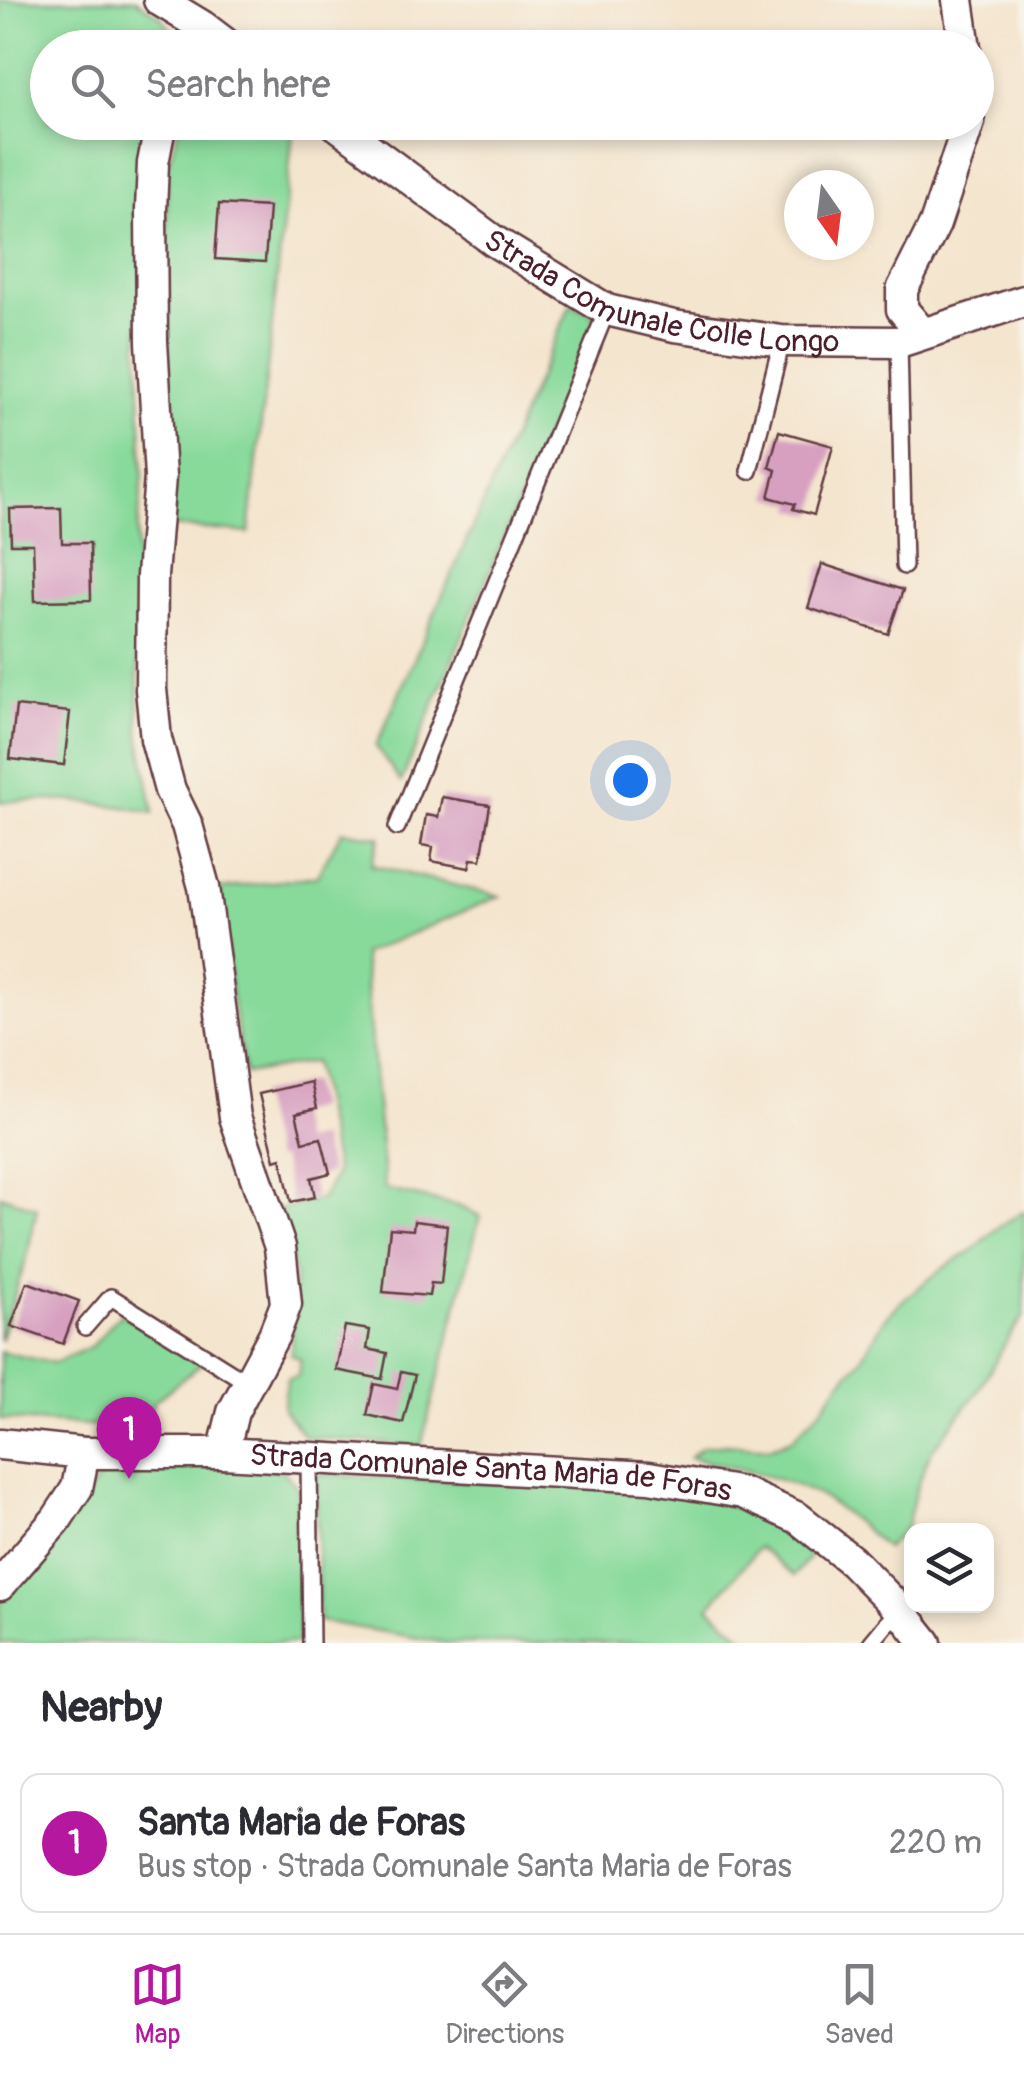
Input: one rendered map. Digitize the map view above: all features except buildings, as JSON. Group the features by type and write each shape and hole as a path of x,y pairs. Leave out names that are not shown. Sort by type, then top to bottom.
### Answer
{"street":[{"path":"159,0 191,30"},
{"path":"958,0 962,30"},
{"path":"157,140 151,210 152,342 160,477 152,562 151,689 156,739 170,790 187,825 204,888 235,1117 280,1248 286,1304 233,1412 224,1453"},
{"name":"Strada Comunale Colle Longo","path":"357,140 494,241 607,310 674,326 782,341 910,338 1024,301"},
{"path":"910,338 902,290 935,224 963,140"},
{"name":"Strada Comunale Santa Maria de Foras","path":"0,1444 84,1453 224,1453 649,1477 743,1493 798,1518 852,1562 926,1643"},
{"path":"0,1585 56,1520 77,1488 84,1453"}],"lane":[{"path":"397,826 607,310"},
{"path":"904,566 910,338"},
{"path":"749,471 782,341"},
{"path":"85,1327 110,1297 248,1383"},
{"path":"309,1458 312,1643"},
{"path":"871,1643 899,1609"}],"green space":[{"path":"0,0 136,0 160,16 171,30 30,30 30,140 149,140 138,342 143,475 137,536 137,648 139,733 154,813 77,802 0,802"},
{"path":"175,140 292,140 249,533 170,526 167,169"},
{"path":"571,304 595,315 593,325 401,782 376,746"},
{"path":"342,831 380,837 371,865 500,896 363,954 385,1189 458,1206 480,1216 421,1446 305,1437 283,1409 287,1379 298,1376 301,1360 291,1354 295,1275 279,1209 322,1199 336,1173 314,1062 245,1074 220,889 317,876"},
{"path":"0,1195 37,1208 27,1256 0,1341"},
{"path":"1024,1211 1024,1316 978,1391 930,1453 908,1523 886,1548 818,1495 755,1473 690,1458 702,1447 727,1444 769,1448 792,1439 861,1360 884,1320 903,1300"},
{"path":"120,1314 201,1358 202,1363 155,1401 147,1417 131,1428 0,1419 0,1352 55,1363 92,1346"},
{"path":"235,1465 281,1470 297,1486 299,1643 0,1643 0,1602 54,1542 100,1475 141,1467"},
{"path":"316,1474 602,1487 672,1494 741,1508 775,1520 807,1536 809,1558 794,1576 759,1547 709,1607 745,1638 742,1643 447,1643 319,1621"}],"place":[{"name":"Santa Maria de Foras","path":"129,1479"}]}
